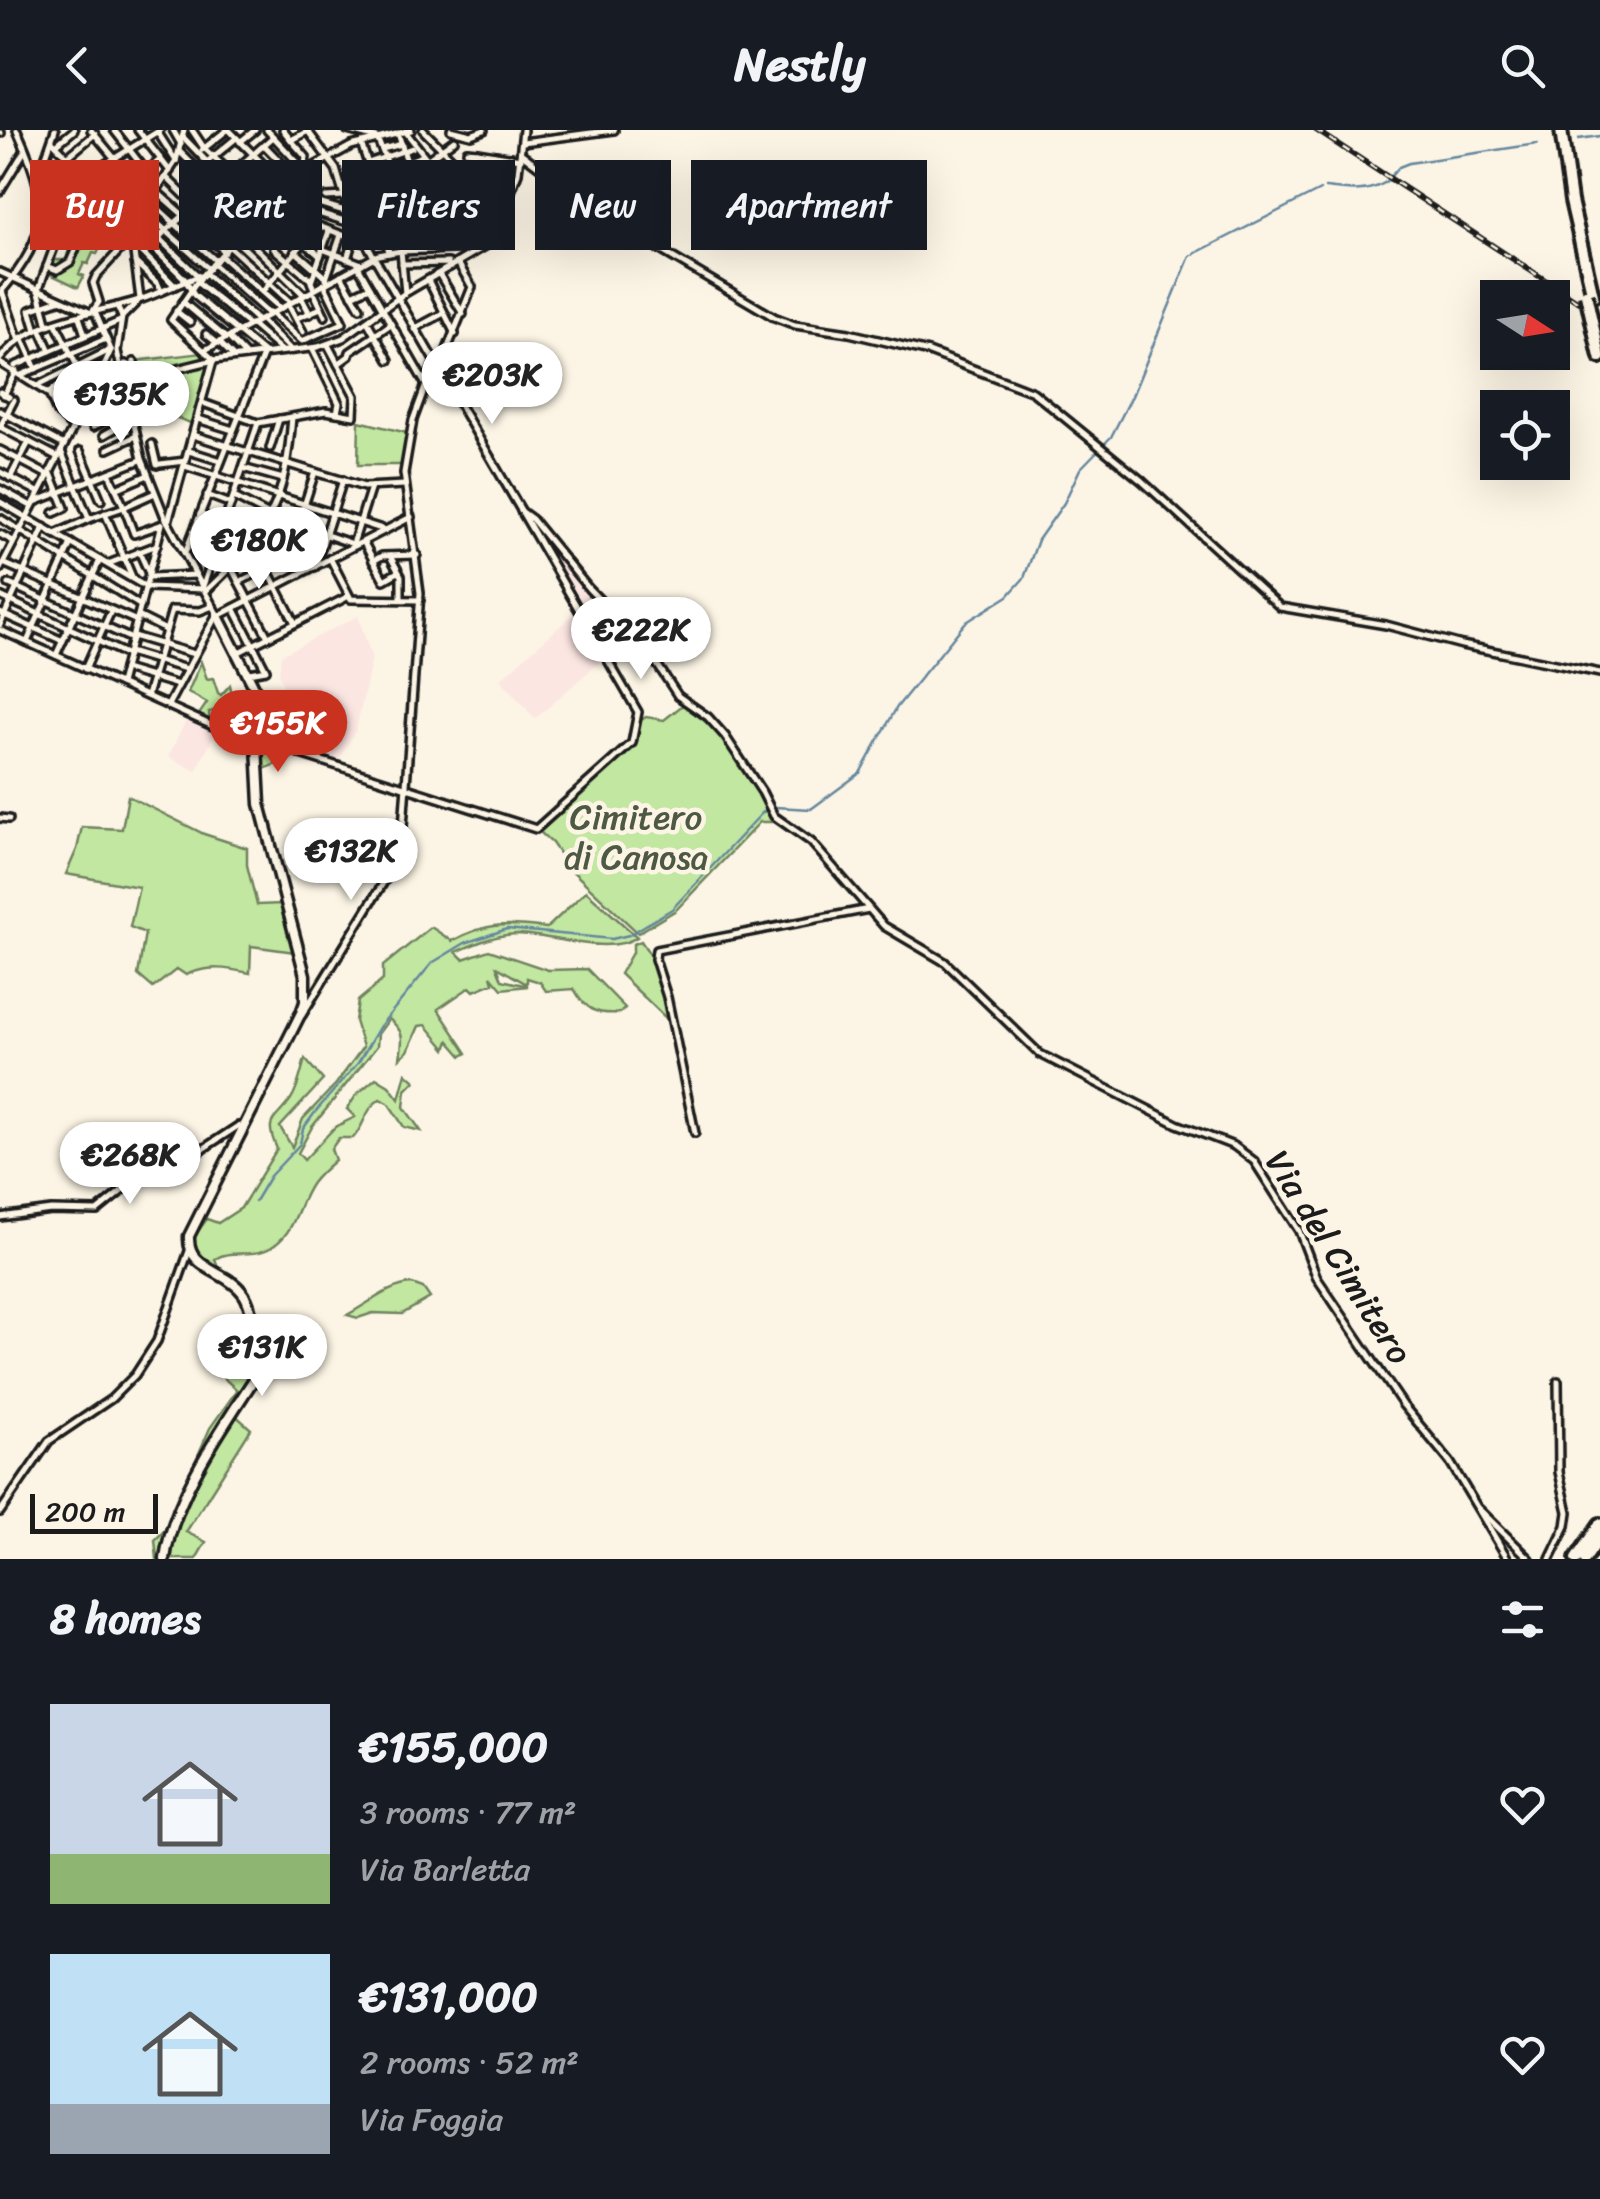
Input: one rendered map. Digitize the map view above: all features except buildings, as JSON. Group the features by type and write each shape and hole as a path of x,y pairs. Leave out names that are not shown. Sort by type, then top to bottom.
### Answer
{"highway":[{"path":"1558,130 1561,184 1590,295 1600,357"},
{"path":"1576,1559 1600,1524"},
{"path":"1585,1559 1600,1537"}],"main road":[{"path":"165,1559 171,1531 208,1449 258,1368 244,1295 235,1284 193,1260 189,1248 192,1229 305,1002 305,976 260,804 254,686 218,615"}],"street":[{"path":"17,130 30,162"},
{"path":"0,192 24,147 26,130"},
{"path":"47,160 55,130"},
{"path":"54,143 74,130"},
{"path":"114,130 137,160"},
{"path":"138,130 179,187"},
{"path":"173,130 182,141 218,160"},
{"path":"192,130 206,160"},
{"path":"206,130 213,141"},
{"path":"201,151 228,130 260,160"},
{"path":"267,130 300,160"},
{"path":"283,130 303,160"},
{"path":"291,140 307,130 336,168 342,189"},
{"path":"347,130 374,135 405,132"},
{"path":"423,130 452,159"},
{"path":"453,130 471,135 484,130"},
{"path":"515,176 523,130"},
{"path":"523,142 614,130"},
{"path":"66,160 93,132 114,159 158,131 176,161"},
{"path":"209,160 254,131 274,160"},
{"path":"405,132 406,160"},
{"path":"405,132 424,158"},
{"path":"320,160 374,135"},
{"path":"374,135 386,158"},
{"path":"245,160 274,137"},
{"path":"417,160 454,140"},
{"path":"159,187 176,161 182,141"},
{"path":"54,143 68,158"},
{"path":"361,143 367,160"},
{"path":"379,160 403,147"},
{"path":"382,149 412,148"},
{"path":"467,151 521,157 611,221 774,317 794,325 892,342 954,360 1033,392 1110,454 1280,607 1386,625 1600,673"},
{"path":"470,160 478,152"},
{"path":"489,160 494,154"},
{"path":"159,194 179,212"},
{"path":"326,197 342,200"},
{"path":"159,209 270,313 304,337"},
{"path":"159,237 179,220"},
{"path":"159,225 262,291 280,308"},
{"path":"322,227 341,235 327,281"},
{"path":"325,316 312,280 329,230"},
{"path":"159,238 270,283 289,303 304,337"},
{"path":"30,243 1,292 36,369"},
{"path":"48,326 38,292 53,250"},
{"path":"47,266 57,270 70,262 76,250"},
{"path":"105,310 93,283 121,250"},
{"path":"134,250 140,299"},
{"path":"135,260 144,250"},
{"path":"155,250 186,281 191,292 264,354"},
{"path":"206,250 232,296 282,351"},
{"path":"210,250 225,304 291,350"},
{"path":"214,360 171,324 176,311 226,250"},
{"path":"257,250 303,296 310,314"},
{"path":"275,250 312,280"},
{"path":"314,250 360,265 426,386"},
{"path":"346,258 349,250"},
{"path":"254,686 293,750 536,829 632,742 638,712 370,250"},
{"path":"205,350 374,257 434,250"},
{"path":"214,263 160,292 20,338 0,361 49,394 80,407 124,382 214,360 328,345 479,250"},
{"path":"262,291 295,251 327,281 343,322 304,337"},
{"path":"401,251 405,294"},
{"path":"142,252 175,286"},
{"path":"135,260 158,284 160,292"},
{"path":"402,264 448,263 450,267"},
{"path":"442,362 472,287 458,263"},
{"path":"0,272 93,313 111,350 118,354"},
{"path":"439,274 463,315"},
{"path":"340,275 360,308"},
{"path":"428,280 456,334"},
{"path":"352,295 370,287"},
{"path":"218,314 232,296"},
{"path":"61,451 0,427 17,371 31,360 121,319 140,299"},
{"path":"50,351 30,310 58,300"},
{"path":"93,313 99,302"},
{"path":"184,302 223,340 246,356"},
{"path":"116,306 121,319 118,354 142,459 165,523 218,615"},
{"path":"297,318 321,308"},
{"path":"176,311 190,322"},
{"path":"414,329 444,313"},
{"path":"0,318 9,315"},
{"path":"80,317 85,335"},
{"path":"367,321 390,360"},
{"path":"56,324 78,368"},
{"path":"338,364 391,324"},
{"path":"206,334 223,340 234,357"},
{"path":"17,371 36,369 106,339"},
{"path":"202,403 258,423 326,411 354,416 355,396 328,345"},
{"path":"312,348 338,402 337,412"},
{"path":"49,394 89,360 111,350"},
{"path":"88,401 111,350"},
{"path":"5,352 17,371"},
{"path":"185,553 264,354"},
{"path":"120,684 157,544 194,435 214,360"},
{"path":"298,1020 401,854 420,600 417,555 404,485 410,434 433,363"},
{"path":"93,427 140,400 135,364 125,364"},
{"path":"63,398 102,366"},
{"path":"37,386 78,368"},
{"path":"49,394 57,412 73,428 2,561 82,598 166,630"},
{"path":"86,417 127,394"},
{"path":"130,408 152,407"},
{"path":"3,413 61,451 89,519"},
{"path":"0,502 146,587 204,589 256,541 271,516 288,464 292,417"},
{"path":"104,435 132,419"},
{"path":"198,420 233,430"},
{"path":"270,448 279,420"},
{"path":"204,589 258,423"},
{"path":"194,435 372,488 404,485"},
{"path":"108,449 136,436"},
{"path":"10,478 30,442"},
{"path":"152,444 158,464 185,463 386,530"},
{"path":"0,450 49,473 65,508 54,513"},
{"path":"80,451 101,500"},
{"path":"189,451 221,460"},
{"path":"32,505 142,459"},
{"path":"244,468 283,480"},
{"path":"0,472 38,492"},
{"path":"239,582 287,558 315,472"},
{"path":"109,473 134,534 165,523"},
{"path":"116,488 148,475"},
{"path":"316,566 343,480"},
{"path":"358,544 360,522 372,488"},
{"path":"0,489 32,505"},
{"path":"56,534 155,493"},
{"path":"208,495 358,544 384,580 398,572"},
{"name":"Via del Cimitero","path":"521,512 532,519 589,590 645,646 675,692 708,717 725,736 769,809 811,842 894,934 946,962 1040,1054 1177,1124 1220,1139 1249,1155 1299,1231 1317,1278 1403,1405 1450,1462 1508,1559"},
{"path":"105,513 130,577"},
{"path":"200,514 256,541 295,624"},
{"path":"168,705 218,615 411,517"},
{"path":"0,518 141,606"},
{"path":"44,527 2,614 0,628 258,747"},
{"path":"0,534 13,541"},
{"path":"27,642 71,543"},
{"path":"108,564 157,544"},
{"path":"217,545 232,565 268,637"},
{"path":"140,551 149,576"},
{"path":"373,561 417,555"},
{"path":"390,556 398,572 401,599"},
{"path":"330,558 351,599 420,600"},
{"path":"56,655 100,560"},
{"path":"149,576 196,574"},
{"path":"119,592 130,577"},
{"path":"9,584 133,637 194,654"},
{"path":"0,596 128,654 186,669"},
{"path":"237,652 350,596"},
{"path":"147,696 172,610 213,606"},
{"path":"234,608 266,670 247,673"},
{"path":"85,669 111,610"},
{"path":"2,614 63,641"},
{"path":"124,668 178,685"},
{"path":"0,818 9,818"},
{"path":"695,1133 656,950 869,910"},
{"path":"0,1218 51,1210 97,1210 155,1164 186,1160 238,1126 244,1126"},
{"path":"0,1512 49,1441 111,1398 135,1375 156,1341 182,1269 193,1260"},
{"path":"1550,1559 1568,1518 1559,1472 1558,1381"},
{"path":"1477,1507 1530,1559"}],"shaded area":[{"path":"534,529 604,609 591,623"},
{"path":"576,612 603,659 535,719 500,679"},
{"path":"358,616 372,658 356,730 336,765 294,745 285,725 295,716 279,675 281,655"},
{"path":"187,718 216,732 196,771 168,757"}],"green space":[{"path":"69,250 99,250 88,264 84,263 79,274 84,276 78,287 50,274 55,260 66,260"},
{"path":"202,353 208,372 193,424 175,417 173,404 133,408 125,362"},
{"path":"359,421 407,433 402,465 358,465"},
{"path":"201,662 218,693 221,695 230,685 235,707 209,712 210,720 198,716 207,703 188,692"},
{"name":"Cimitero di Canosa","path":"684,704 727,745 778,822 760,822 676,910 638,933 569,868 540,832 635,744 638,722 646,717 664,720"},
{"path":"270,717 298,755 262,770 260,721"},
{"path":"128,796 204,834 247,848 257,905 282,904 295,952 251,946 250,973 218,968 186,975 177,969 153,988 138,975 145,933 130,927 139,887 66,874 82,827 122,829"},
{"path":"586,891 637,937 596,945 510,934 456,952 463,959 489,950 548,970 587,969 625,1008 620,1013 598,1012 583,1002 574,989 546,991 540,982 527,978 527,984 497,967 502,980 528,986 502,989 491,976 493,983 474,991 470,987 438,1009 467,1053 462,1056 449,1041 446,1049 426,1025 419,1026 408,1051 400,1058 402,1036 389,1019 378,1034 377,1046 312,1127 298,1153 304,1160 335,1127 355,1117 347,1109 376,1078 399,1099 406,1073 415,1081 406,1090 404,1107 421,1131 404,1127 389,1104 380,1099 353,1138 339,1138 331,1149 335,1160 312,1183 288,1231 276,1244 260,1252 215,1259 219,1269 194,1250 193,1238 207,1219 218,1223 241,1208 277,1149 271,1125 293,1095 305,1059 323,1080 280,1127 292,1147 303,1119 363,1047 355,1021 358,1001 383,980 383,966 431,927 452,941 476,930 498,926 547,928"},
{"path":"641,941 653,959 670,1022 620,974 633,944"},
{"path":"412,1284 423,1288 430,1298 402,1314 373,1313 358,1318 347,1315 387,1291"},
{"path":"235,1354 254,1368 208,1443 177,1511 162,1559 157,1559 155,1540 165,1530 210,1428 237,1390 216,1371 228,1358 234,1361"},
{"path":"234,1414 251,1429 186,1532 206,1542 196,1559 169,1559 185,1503"}],"waterway":[{"path":"1578,139 1600,136"},
{"path":"1391,176 1409,163 1537,144"},
{"path":"1325,188 1366,189 1389,180"},
{"path":"255,1201 270,1176 300,1144 303,1129 316,1111 358,1063 380,1026 432,963 465,943 507,929 612,939 629,935 672,909 763,812 775,807 811,809 860,773 897,707 965,623 1008,596 1024,578 1038,540 1064,503 1080,469 1111,437 1190,256 1320,190"}],"railway":[{"path":"1316,130 1600,316"}]}
